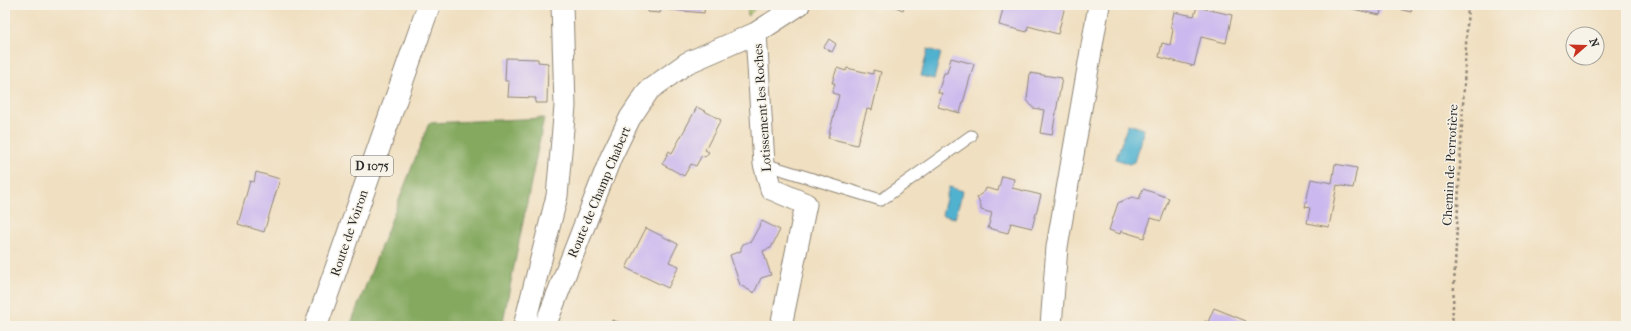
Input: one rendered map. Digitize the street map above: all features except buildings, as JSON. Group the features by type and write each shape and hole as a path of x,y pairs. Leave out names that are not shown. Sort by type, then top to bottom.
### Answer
{"main road":[{"name":"Route de Voiron","path":"316,326 429,5"}],"street":[{"path":"524,326 557,196 565,106 562,5"},
{"name":"Route de Champ Chabert","path":"545,326 611,157 630,118 649,90 687,63 756,32 799,5"},
{"path":"1051,326 1057,247 1099,5"},
{"name":"Lotissement les Roches","path":"756,32 764,164 771,189 806,204 781,326"}],"lane":[{"path":"764,164 881,200 971,136"}],"path":[{"name":"Chemin de Perrotière","path":"1452,326 1468,5"}],"green space":[{"path":"747,5 758,5 748,16"},
{"path":"544,118 502,326 350,326 429,123"}],"water":[{"path":"928,49 941,53 934,79 921,76"},
{"path":"1128,124 1144,129 1134,162 1129,164 1116,159"},
{"path":"949,187 963,191 955,218 942,215"}]}
